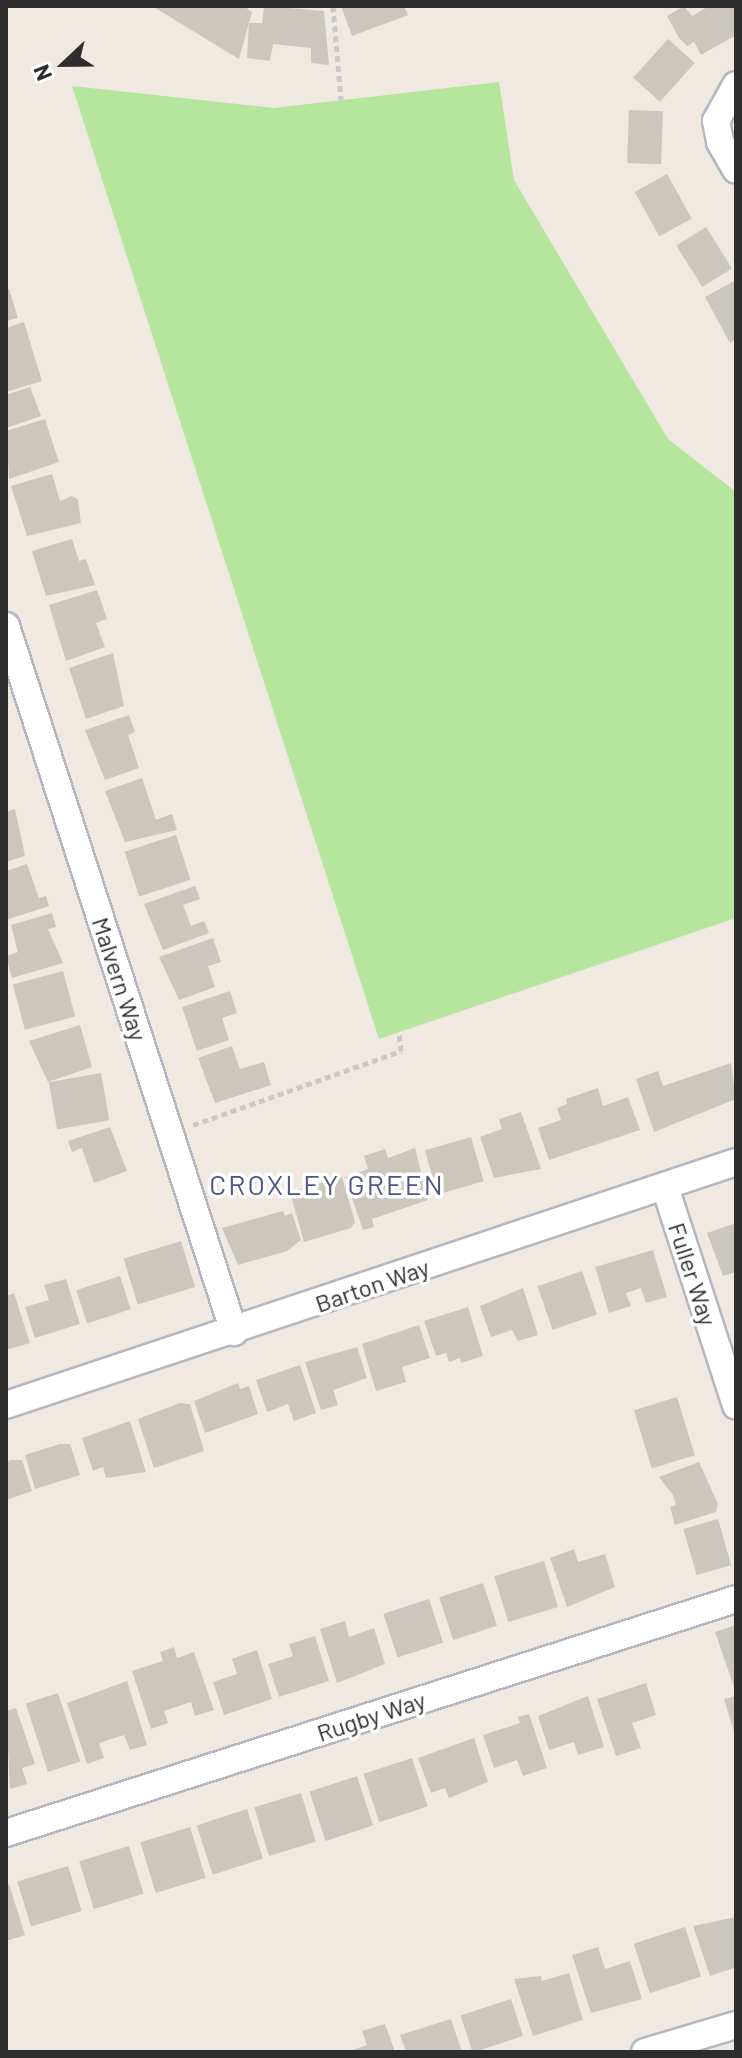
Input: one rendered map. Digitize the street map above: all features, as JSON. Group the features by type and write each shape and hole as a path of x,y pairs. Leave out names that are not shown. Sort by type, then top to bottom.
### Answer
{"street":[{"path":"736,85 716,121 720,142 736,170"},
{"name":"Malvern Way","path":"6,626 234,1332"},
{"name":"Barton Way","path":"6,1405 234,1332 736,1162"},
{"name":"Fuller Way","path":"665,1187 736,1406"},
{"name":"Rugby Way","path":"6,1833 736,1599"},
{"path":"645,2052 736,2025"}],"path":[{"path":"333,6 341,100"},
{"path":"170,1133 401,1051 399,1031"}],"green space":[{"path":"499,82 514,180 668,439 736,492 736,918 379,1039 72,86 274,108"}],"building":[{"path":"152,6 244,6 252,12 239,59"},
{"path":"264,6 324,11 329,65 311,63 311,48 273,44 270,61 247,58 249,23 262,23"},
{"path":"341,6 404,6 408,15 352,36"},
{"path":"684,6 692,16 709,6 735,6 736,35 701,55 694,42 687,46 679,38 667,16"},
{"path":"668,39 695,63 660,102 633,78"},
{"path":"629,110 663,111 661,164 627,163"},
{"path":"667,174 692,219 659,237 635,192"},
{"path":"706,227 732,269 702,287 676,246"},
{"path":"736,280 736,339 730,343 705,297"},
{"path":"9,289 18,318 6,321 6,290"},
{"path":"24,322 42,381 6,392 6,328"},
{"path":"30,387 41,416 6,428 6,395"},
{"path":"45,419 59,462 9,479 6,431"},
{"path":"52,474 60,501 72,496 78,500 81,523 27,536 11,486"},
{"path":"72,539 79,561 86,559 95,585 46,596 32,551"},
{"path":"97,590 107,619 96,623 105,647 66,661 49,605"},
{"path":"113,653 124,706 86,719 69,668"},
{"path":"129,715 135,732 128,735 139,768 105,780 85,730"},
{"path":"142,778 156,820 172,814 177,830 125,842 105,791"},
{"path":"15,809 25,856 6,862 6,812"},
{"path":"176,835 191,880 139,896 125,852"},
{"path":"27,864 39,898 46,896 49,906 6,920 6,871"},
{"path":"195,886 200,899 183,905 191,926 204,921 209,933 163,950 144,904"},
{"path":"52,913 56,927 48,929 63,963 12,978 6,956 18,952 11,925"},
{"path":"213,938 221,962 208,966 215,987 179,1000 159,957"},
{"path":"63,971 75,1016 25,1030 13,984"},
{"path":"230,991 237,1013 222,1018 229,1040 197,1051 182,1007"},
{"path":"80,1025 92,1067 48,1082 29,1041"},
{"path":"232,1046 240,1069 264,1062 271,1085 215,1103 198,1058"},
{"path":"731,1063 736,1099 654,1132 636,1079 658,1071 663,1086"},
{"path":"101,1073 109,1120 57,1129 49,1082"},
{"path":"598,1088 603,1106 628,1097 640,1130 549,1160 538,1128 561,1120 557,1108 567,1104 566,1099"},
{"path":"521,1112 541,1169 494,1178 480,1137 502,1129 499,1119"},
{"path":"110,1127 127,1171 94,1183 82,1148 72,1152 68,1141"},
{"path":"471,1137 484,1181 438,1194 425,1150"},
{"path":"415,1148 428,1200 372,1219 374,1227 363,1230 345,1177 368,1169 364,1156 385,1149 388,1158"},
{"path":"342,1177 355,1222 351,1228 304,1242 290,1192"},
{"path":"283,1211 285,1216 292,1213 301,1240 287,1251 238,1265 222,1228"},
{"path":"736,1223 736,1272 723,1276 707,1233"},
{"path":"181,1241 195,1287 138,1304 124,1259"},
{"path":"653,1250 667,1297 646,1303 641,1288 626,1293 631,1306 609,1313 595,1267"},
{"path":"582,1271 597,1314 553,1330 538,1286"},
{"path":"120,1276 131,1309 87,1324 76,1290"},
{"path":"66,1279 80,1324 35,1338 25,1307 49,1300 44,1285"},
{"path":"523,1288 538,1335 518,1341 512,1330 491,1337 480,1306"},
{"path":"14,1293 30,1343 6,1350 6,1296"},
{"path":"468,1307 483,1356 461,1363 460,1358 449,1362 446,1353 436,1356 424,1321"},
{"path":"419,1325 430,1358 402,1367 406,1382 376,1391 362,1344"},
{"path":"357,1347 367,1378 333,1390 338,1405 321,1410 305,1362"},
{"path":"300,1365 316,1413 294,1421 288,1404 267,1412 256,1380"},
{"path":"238,1383 240,1389 249,1386 258,1414 205,1433 194,1401"},
{"path":"677,1397 695,1455 652,1468 634,1410"},
{"path":"180,1403 190,1404 204,1451 154,1468 138,1419"},
{"path":"130,1421 146,1472 106,1478 103,1467 93,1471 82,1438"},
{"path":"70,1444 80,1475 35,1489 25,1455"},
{"path":"22,1460 32,1491 6,1500 6,1462"},
{"path":"699,1462 718,1504 716,1512 675,1525 670,1507 676,1505 673,1495 659,1477"},
{"path":"718,1519 731,1565 697,1575 683,1529"},
{"path":"574,1549 578,1562 605,1554 615,1587 567,1607 550,1558"},
{"path":"544,1561 558,1607 508,1622 494,1576"},
{"path":"483,1583 497,1626 453,1640 439,1597"},
{"path":"429,1599 443,1643 398,1658 383,1614"},
{"path":"345,1621 349,1637 374,1628 385,1664 337,1683 320,1629"},
{"path":"736,1625 736,1690 735,1690 715,1632"},
{"path":"315,1636 329,1681 279,1697 268,1664 293,1656 289,1644"},
{"path":"174,1647 177,1658 194,1652 214,1710 195,1716 191,1702 164,1711 168,1723 151,1729 132,1671 163,1661 160,1652"},
{"path":"257,1650 272,1699 224,1715 213,1682 237,1674 232,1659"},
{"path":"127,1681 147,1745 130,1750 124,1735 99,1743 104,1758 87,1764 67,1703"},
{"path":"646,1683 656,1715 632,1723 641,1748 616,1756 597,1699"},
{"path":"58,1693 80,1761 48,1772 26,1704"},
{"path":"588,1696 604,1747 578,1755 574,1742 549,1750 538,1716"},
{"path":"736,1696 736,1735 735,1735 724,1699"},
{"path":"16,1708 35,1764 22,1768 27,1784 10,1789 6,1711"},
{"path":"529,1714 547,1768 523,1776 517,1760 494,1768 483,1735 520,1723 518,1717"},
{"path":"474,1738 488,1782 449,1798 445,1788 431,1793 418,1758"},
{"path":"412,1758 428,1807 379,1822 363,1774"},
{"path":"357,1776 373,1825 326,1841 309,1791"},
{"path":"301,1793 316,1842 269,1856 254,1807"},
{"path":"247,1809 263,1858 213,1875 197,1825"},
{"path":"190,1827 205,1878 156,1893 140,1842"},
{"path":"129,1846 144,1894 94,1909 79,1861"},
{"path":"68,1866 82,1911 31,1926 17,1881"},
{"path":"9,1884 25,1935 6,1941 6,1885"},
{"path":"736,1917 736,1973 734,1968 710,1976 693,1926"},
{"path":"685,1927 701,1976 650,1993 634,1944"},
{"path":"598,1947 605,1969 630,1961 642,1999 591,2013 572,1955"},
{"path":"569,1973 583,2020 533,2036 514,1979 541,1976 542,1981"},
{"path":"511,1999 523,2036 472,2052 461,2015"},
{"path":"451,2019 462,2052 406,2052 400,2035"},
{"path":"385,2024 395,2052 347,2052 367,2045 362,2031"}],"district":[{"name":"CROXLEY GREEN","path":"327,1184"}]}
